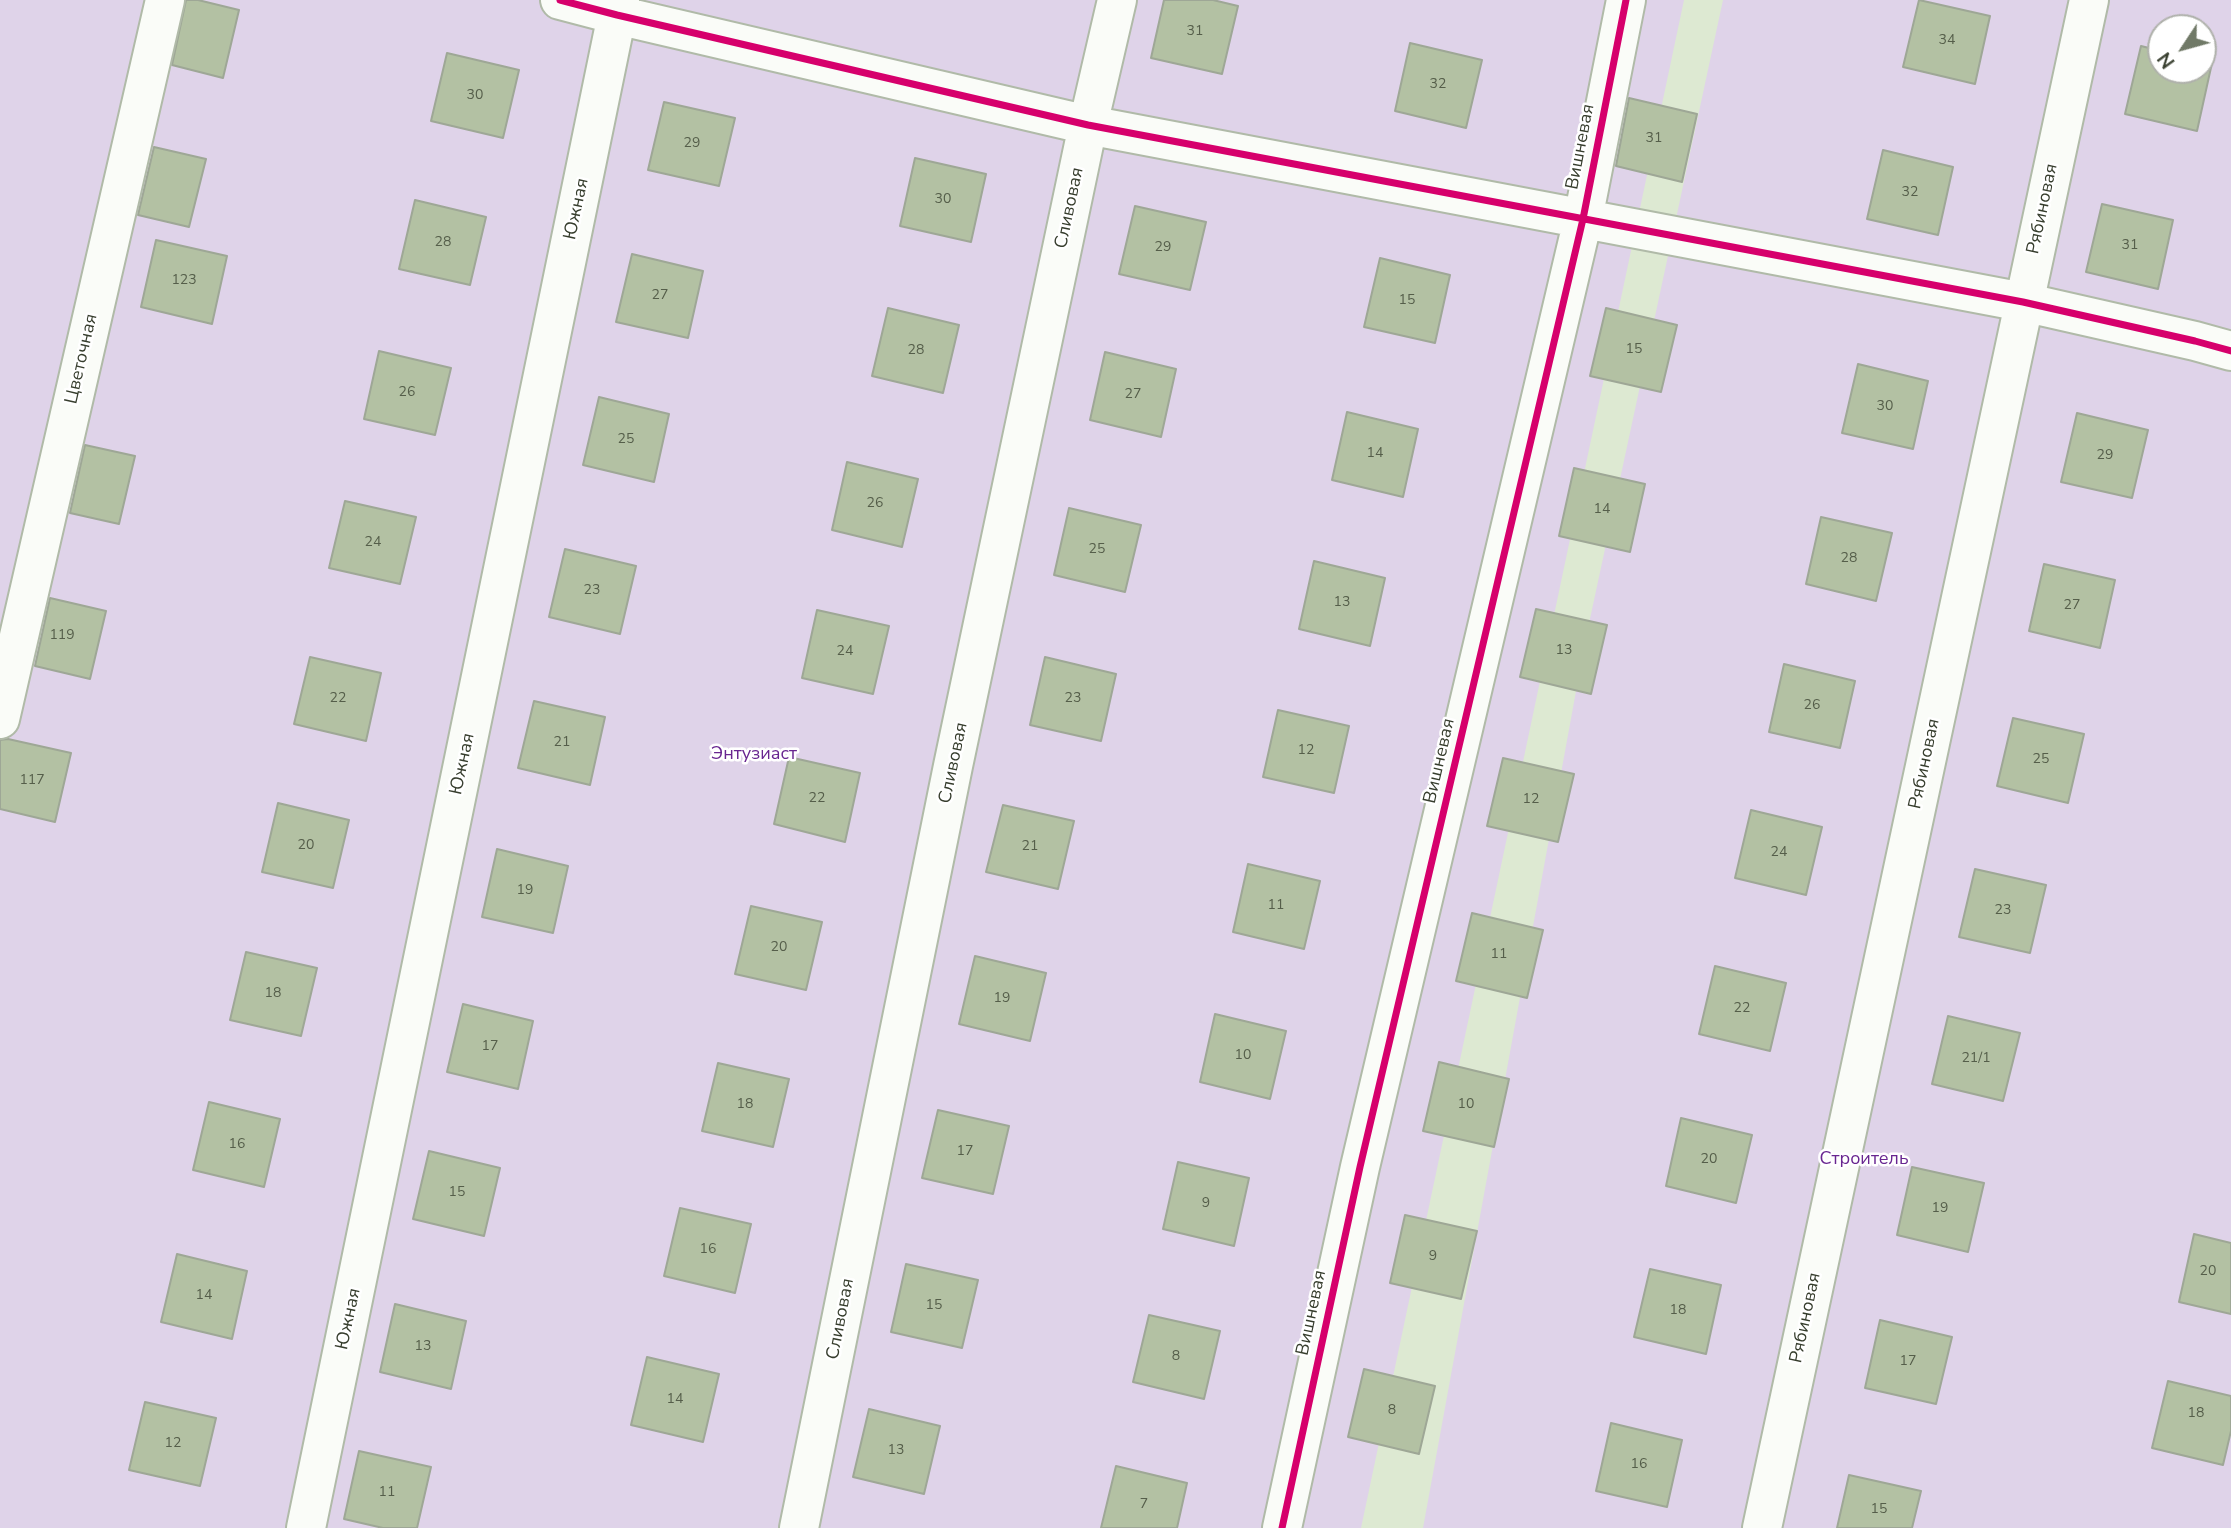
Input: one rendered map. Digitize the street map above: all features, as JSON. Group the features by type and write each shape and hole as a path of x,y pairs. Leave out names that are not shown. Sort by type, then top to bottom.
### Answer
{"street":[{"name":"Цветочная","path":"0,719 165,0"},
{"path":"561,0 618,8 1088,125 2023,302 2231,351"},
{"name":"Сливовая","path":"799,1528 956,752 1088,125 1117,0"},
{"name":"Вишневая","path":"1282,1528 1360,1167 1583,219 1626,0"},
{"name":"Рябиновая","path":"1762,1528 2089,0"},
{"name":"Южная","path":"306,1528 618,8"}],"green space":[{"name":"Энтузиаст","path":"0,0 1684,0 1361,1528 0,1528"},
{"name":"Строитель","path":"1723,0 2231,0 2231,1528 1423,1528 1585,642"}],"building":[{"path":"186,0 198,0 239,10 223,78 172,65"},
{"path":"1164,0 1213,0 1238,6 1222,74 1151,58"},
{"path":"1919,0 1990,16 1975,84 1903,67"},
{"path":"1410,43 1482,60 1466,128 1395,111"},
{"path":"2141,46 2147,48 2147,84 2207,84 2197,131 2125,114"},
{"path":"447,53 519,70 503,138 431,121"},
{"path":"1629,98 1697,114 1682,182 1616,166"},
{"path":"664,102 735,118 719,186 648,170"},
{"path":"154,147 206,159 189,227 138,215"},
{"path":"1883,150 1953,167 1938,235 1867,219"},
{"path":"915,158 986,174 971,242 900,226"},
{"path":"415,200 486,217 470,285 399,269"},
{"path":"2102,204 2173,220 2158,289 2086,272"},
{"path":"1135,206 1206,222 1190,290 1119,274"},
{"path":"156,240 227,256 212,324 141,307"},
{"path":"632,254 703,271 688,338 616,322"},
{"path":"1380,258 1450,275 1435,343 1364,327"},
{"path":"888,308 959,325 943,393 872,376"},
{"path":"1606,308 1677,325 1661,392 1590,376"},
{"path":"379,351 451,368 435,435 364,419"},
{"path":"1105,352 1176,369 1161,437 1090,420"},
{"path":"1858,364 1928,381 1913,449 1842,433"},
{"path":"599,397 669,414 654,482 583,465"},
{"path":"1347,412 1418,429 1403,497 1332,480"},
{"path":"2077,413 2148,430 2132,498 2061,482"},
{"path":"85,445 135,456 119,524 70,513"},
{"path":"847,462 918,479 902,547 832,530"},
{"path":"1574,468 1645,484 1630,552 1559,536"},
{"path":"345,501 416,517 400,584 329,568"},
{"path":"1069,508 1141,525 1125,592 1054,575"},
{"path":"1821,517 1892,533 1876,601 1806,584"},
{"path":"565,549 636,566 620,634 549,617"},
{"path":"1314,561 1385,578 1370,646 1299,629"},
{"path":"2044,564 2115,580 2100,648 2029,631"},
{"path":"50,598 106,611 90,679 35,666"},
{"path":"1536,609 1607,625 1591,694 1520,677"},
{"path":"817,610 889,626 873,694 802,678"},
{"path":"310,657 381,673 366,741 294,724"},
{"path":"1045,657 1116,674 1101,741 1030,725"},
{"path":"1784,664 1855,681 1840,748 1769,732"},
{"path":"534,701 605,717 590,785 518,768"},
{"path":"1278,710 1349,726 1334,793 1263,777"},
{"path":"2013,718 2084,734 2068,803 1997,786"},
{"path":"8,739 71,753 55,822 0,809 0,740"},
{"path":"789,757 860,773 845,842 774,824"},
{"path":"1503,758 1574,774 1558,842 1487,826"},
{"path":"278,803 349,820 333,888 262,872"},
{"path":"1003,805 1074,821 1058,889 986,872"},
{"path":"1751,810 1822,827 1806,895 1735,878"},
{"path":"497,849 568,866 553,933 482,917"},
{"path":"1248,864 1320,881 1304,949 1233,932"},
{"path":"1975,869 2046,885 2030,953 1959,937"},
{"path":"751,906 822,922 806,990 735,974"},
{"path":"1472,913 1543,930 1527,998 1456,981"},
{"path":"246,952 317,968 301,1036 230,1020"},
{"path":"975,956 1046,973 1030,1041 959,1024"},
{"path":"1715,966 1786,983 1770,1051 1699,1034"},
{"path":"463,1004 533,1021 518,1089 447,1072"},
{"path":"1215,1014 1286,1031 1270,1099 1200,1082"},
{"path":"1948,1016 2020,1033 2003,1101 1932,1084"},
{"path":"1439,1062 1509,1079 1494,1147 1423,1131"},
{"path":"718,1063 789,1079 773,1147 702,1131"},
{"path":"209,1102 280,1119 264,1187 193,1170"},
{"path":"938,1110 1009,1126 993,1194 922,1178"},
{"path":"1681,1118 1752,1135 1736,1203 1666,1186"},
{"path":"429,1151 500,1168 484,1236 413,1219"},
{"path":"1178,1162 1249,1178 1234,1246 1163,1229"},
{"path":"1912,1167 1984,1183 1968,1252 1897,1235"},
{"path":"680,1208 751,1224 735,1293 664,1276"},
{"path":"1405,1215 1477,1231 1461,1299 1390,1283"},
{"path":"2194,1234 2231,1243 2231,1314 2179,1302"},
{"path":"177,1254 247,1271 232,1339 161,1322"},
{"path":"906,1264 978,1280 962,1348 891,1332"},
{"path":"1650,1269 1721,1285 1706,1354 1634,1337"},
{"path":"395,1304 466,1321 451,1389 380,1372"},
{"path":"1149,1315 1220,1331 1204,1399 1133,1382"},
{"path":"1880,1320 1952,1337 1936,1404 1865,1388"},
{"path":"647,1357 719,1374 703,1442 631,1425"},
{"path":"1364,1369 1435,1386 1419,1454 1348,1437"},
{"path":"2168,1381 2231,1396 2231,1431 2223,1465 2152,1448"},
{"path":"145,1402 216,1418 200,1486 129,1470"},
{"path":"869,1409 940,1426 924,1494 853,1477"},
{"path":"1611,1423 1682,1440 1667,1507 1596,1491"},
{"path":"359,1451 431,1467 417,1528 383,1528 344,1519"},
{"path":"1116,1466 1187,1483 1177,1528 1101,1528"},
{"path":"1849,1475 1921,1491 1912,1528 1837,1528"}],"cycle path":[{"path":"560,0 1088,125 2023,302 2231,351"},
{"path":"1282,1528 1360,1167 1583,219 1626,0"}]}
